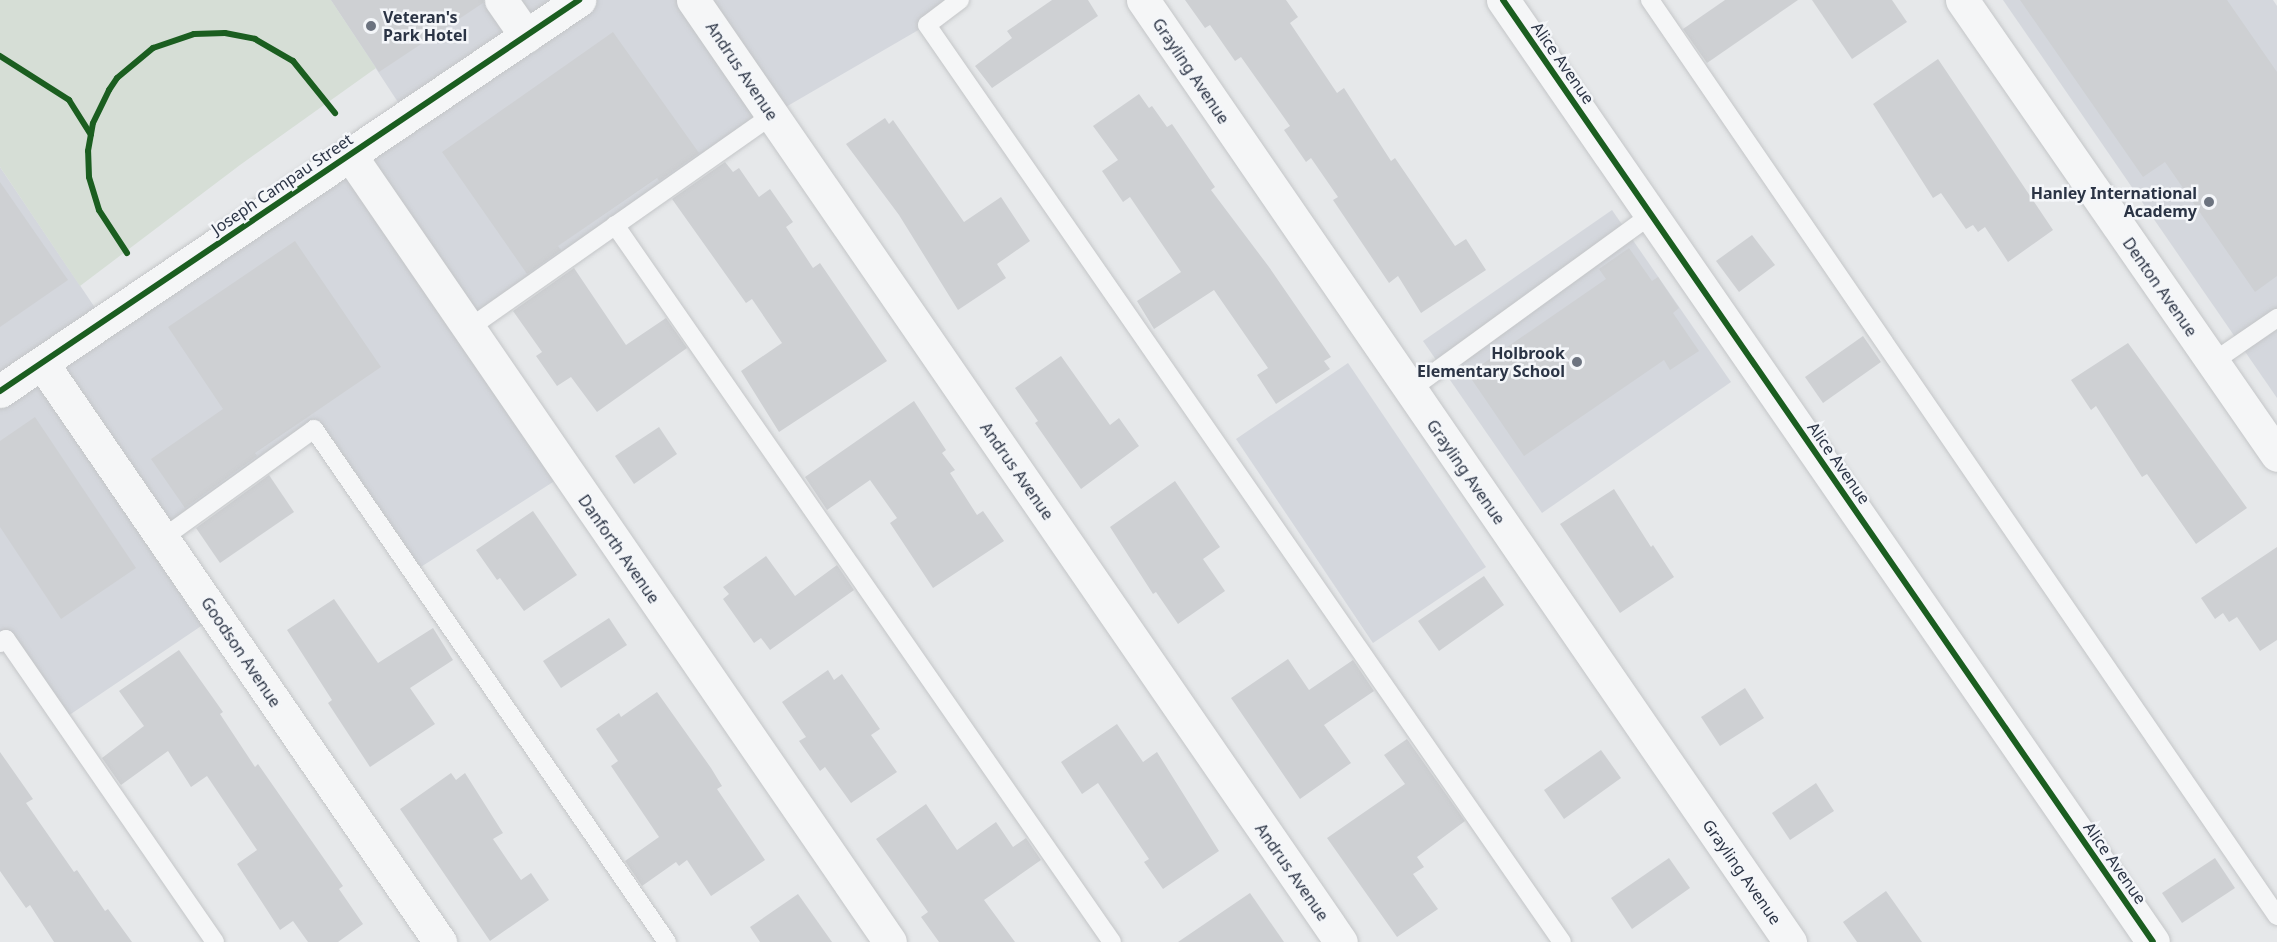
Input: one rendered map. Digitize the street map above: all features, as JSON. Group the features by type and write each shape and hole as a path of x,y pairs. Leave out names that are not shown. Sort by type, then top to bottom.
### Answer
{"street":[{"path":"501,0 526,36"},
{"name":"Joseph Campau Street","path":"0,391 579,0"},
{"name":"Andrus Avenue","path":"693,0 1341,942"},
{"name":"Grayling Avenue","path":"1143,0 1790,942"},
{"name":"Alice Avenue","path":"1503,0 2153,942"},
{"name":"Denton Avenue","path":"1962,0 2277,455"},
{"name":"Danforth Avenue","path":"350,155 890,942"},
{"name":"Goodson Avenue","path":"42,363 440,942"}],"lane":[{"path":"960,0 927,25 1562,942"},
{"path":"1650,0 2277,916"},
{"path":"468,328 772,115"},
{"path":"1410,390 1651,215"},
{"path":"615,225 1112,942"},
{"path":"2212,362 2277,318"},
{"path":"162,538 314,429 666,942"},
{"path":"0,643 6,639 215,942"}],"shaded area":[{"path":"0,0 331,0 376,68 240,165 80,286 0,167"},
{"path":"331,0 960,0 927,25 772,115 468,328 567,473 413,572 314,429 163,538 216,616 62,720 0,643 0,167 104,321 407,116"},
{"name":"Hanley International Academy","path":"2003,0 2273,0 2277,6 2277,398"},
{"name":"Holbrook Elementary School","path":"1612,210 1731,382 1542,513 1423,341"},
{"name":"Holbrook Elementary School","path":"1348,363 1486,567 1373,643 1236,439"}],"building":[{"path":"331,0 483,0 483,3 379,72"},
{"path":"1052,0 1088,0 1098,16 992,88 975,66 1012,38 1007,31"},
{"path":"1185,0 1286,0 1298,17 1290,23 1337,93 1344,88 1391,161 1395,158 1455,246 1466,239 1486,270 1421,313 1398,276 1389,283 1333,200 1338,197 1311,158 1306,162 1284,130 1290,126 1241,57 1235,61 1210,25 1205,28"},
{"path":"1725,0 1798,0 1707,63 1683,29"},
{"path":"1812,0 1892,0 1907,22 1852,59"},
{"name":"Hanley International Academy","path":"2020,0 2227,0 2277,72 2277,276 2255,292 2165,162 2143,177"},
{"path":"613,32 699,153 659,181 657,178 558,246 561,250 527,274 442,152"},
{"path":"1938,59 2053,230 2008,262 1985,227 1978,232 1973,225 1966,229 1941,193 1933,198 1873,104"},
{"path":"1139,94 1149,108 1152,106 1167,127 1172,124 1215,187 1211,190 1269,267 1331,357 1324,361 1330,369 1276,404 1257,375 1268,368 1214,290 1154,329 1137,301 1181,272 1130,197 1123,202 1102,171 1118,160 1093,126"},
{"path":"885,118 889,124 893,120 964,222 1001,197 1030,241 997,264 1006,278 958,310 899,215 846,144"},
{"path":"725,162 733,172 739,168 759,197 770,189 793,222 786,227 813,268 820,263 887,361 779,432 741,371 782,343 752,299 746,303 672,199"},
{"path":"0,182 68,280 0,327"},
{"path":"1752,235 1775,265 1739,292 1716,261"},
{"path":"295,241 381,367 255,453 257,456 185,508 151,459 223,409 168,327"},
{"path":"1629,248 1652,281 1658,277 1679,308 1673,313 1699,351 1670,370 1664,360 1524,456 1468,374 1606,279 1599,269"},
{"path":"574,268 626,345 666,318 687,348 597,412 571,377 557,386 536,356 542,352 513,311"},
{"path":"1863,336 1881,362 1823,403 1805,377"},
{"path":"2128,343 2247,508 2196,544 2147,474 2142,477 2096,406 2091,410 2071,380"},
{"path":"1061,356 1110,425 1119,418 1139,446 1081,489 1035,423 1038,421 1015,388"},
{"path":"914,401 946,450 942,453 955,470 950,473 977,515 983,511 1004,541 933,588 890,523 897,518 870,480 827,510 805,477"},
{"path":"35,417 136,568 61,619 0,527 0,441"},
{"path":"659,427 677,454 634,484 615,456"},
{"path":"269,475 294,512 220,563 196,528"},
{"path":"1175,481 1220,547 1203,559 1225,591 1178,624 1156,592 1153,594 1110,527"},
{"path":"1614,489 1651,547 1653,545 1674,577 1620,613 1560,524"},
{"path":"533,511 577,575 524,611 500,578 497,580 476,550"},
{"path":"2277,547 2277,640 2260,651 2237,617 2229,622 2223,613 2215,619 2201,598"},
{"path":"766,556 795,596 837,565 854,590 770,650 761,638 754,643 723,599 729,594 723,587"},
{"path":"1484,576 1504,605 1439,651 1418,621"},
{"path":"334,599 378,663 433,628 453,660 410,688 435,724 370,767 328,703 332,700 287,630"},
{"path":"609,618 627,645 561,688 543,661"},
{"path":"179,650 223,712 220,714 255,767 258,764 343,886 339,889 363,924 338,942 308,942 293,921 280,930 237,864 257,850 207,776 191,787 168,751 121,785 102,758 144,726 119,691"},
{"path":"1288,659 1309,690 1353,660 1374,691 1324,725 1351,763 1300,799 1231,698"},
{"path":"828,670 834,680 842,674 880,729 871,735 897,772 851,803 825,767 820,771 799,741 806,737 782,702"},
{"path":"1745,688 1764,718 1720,746 1701,717"},
{"path":"657,692 711,768 722,786 717,789 765,860 711,896 687,860 679,866 676,862 642,886 625,861 659,837 611,766 618,761 596,729 619,713 621,717"},
{"path":"1117,724 1143,762 1157,752 1219,851 1163,889 1144,862 1149,859 1098,783 1082,794 1061,762"},
{"path":"1407,739 1465,821 1417,857 1424,867 1413,874 1438,909 1397,937 1327,838 1405,784 1384,755"},
{"path":"1601,750 1621,778 1564,819 1544,790"},
{"path":"0,752 33,799 26,803 74,872 77,870 105,911 108,909 132,942 54,942 30,905 26,908 0,871"},
{"path":"451,773 456,780 465,773 503,833 493,839 521,880 531,873 549,900 490,941 400,809"},
{"path":"1816,783 1834,811 1790,840 1772,813"},
{"path":"926,804 957,850 996,822 1013,847 1026,838 1041,860 984,900 1015,942 939,942 921,917 928,912 876,839"},
{"path":"1669,858 1690,888 1632,929 1611,898"},
{"path":"2215,858 2235,888 2182,923 2162,893"},
{"path":"1886,891 1922,942 1857,942 1843,922"},
{"path":"1250,893 1284,942 1178,942"},
{"path":"798,894 832,942 760,942 750,927"}],"cycle path":[{"path":"0,391 579,0"},
{"path":"1503,0 2153,942"},
{"path":"127,253 99,210 89,177 88,151 93,123 109,90 117,78 153,48 194,34 225,33 255,39 293,61 335,113"},
{"path":"0,56 69,100 91,135"}],"place":[{"name":"Veteran's Park Hotel","path":"371,26"},
{"name":"Hanley International Academy","path":"2209,202"},
{"name":"Holbrook Elementary School","path":"1577,362"}]}
